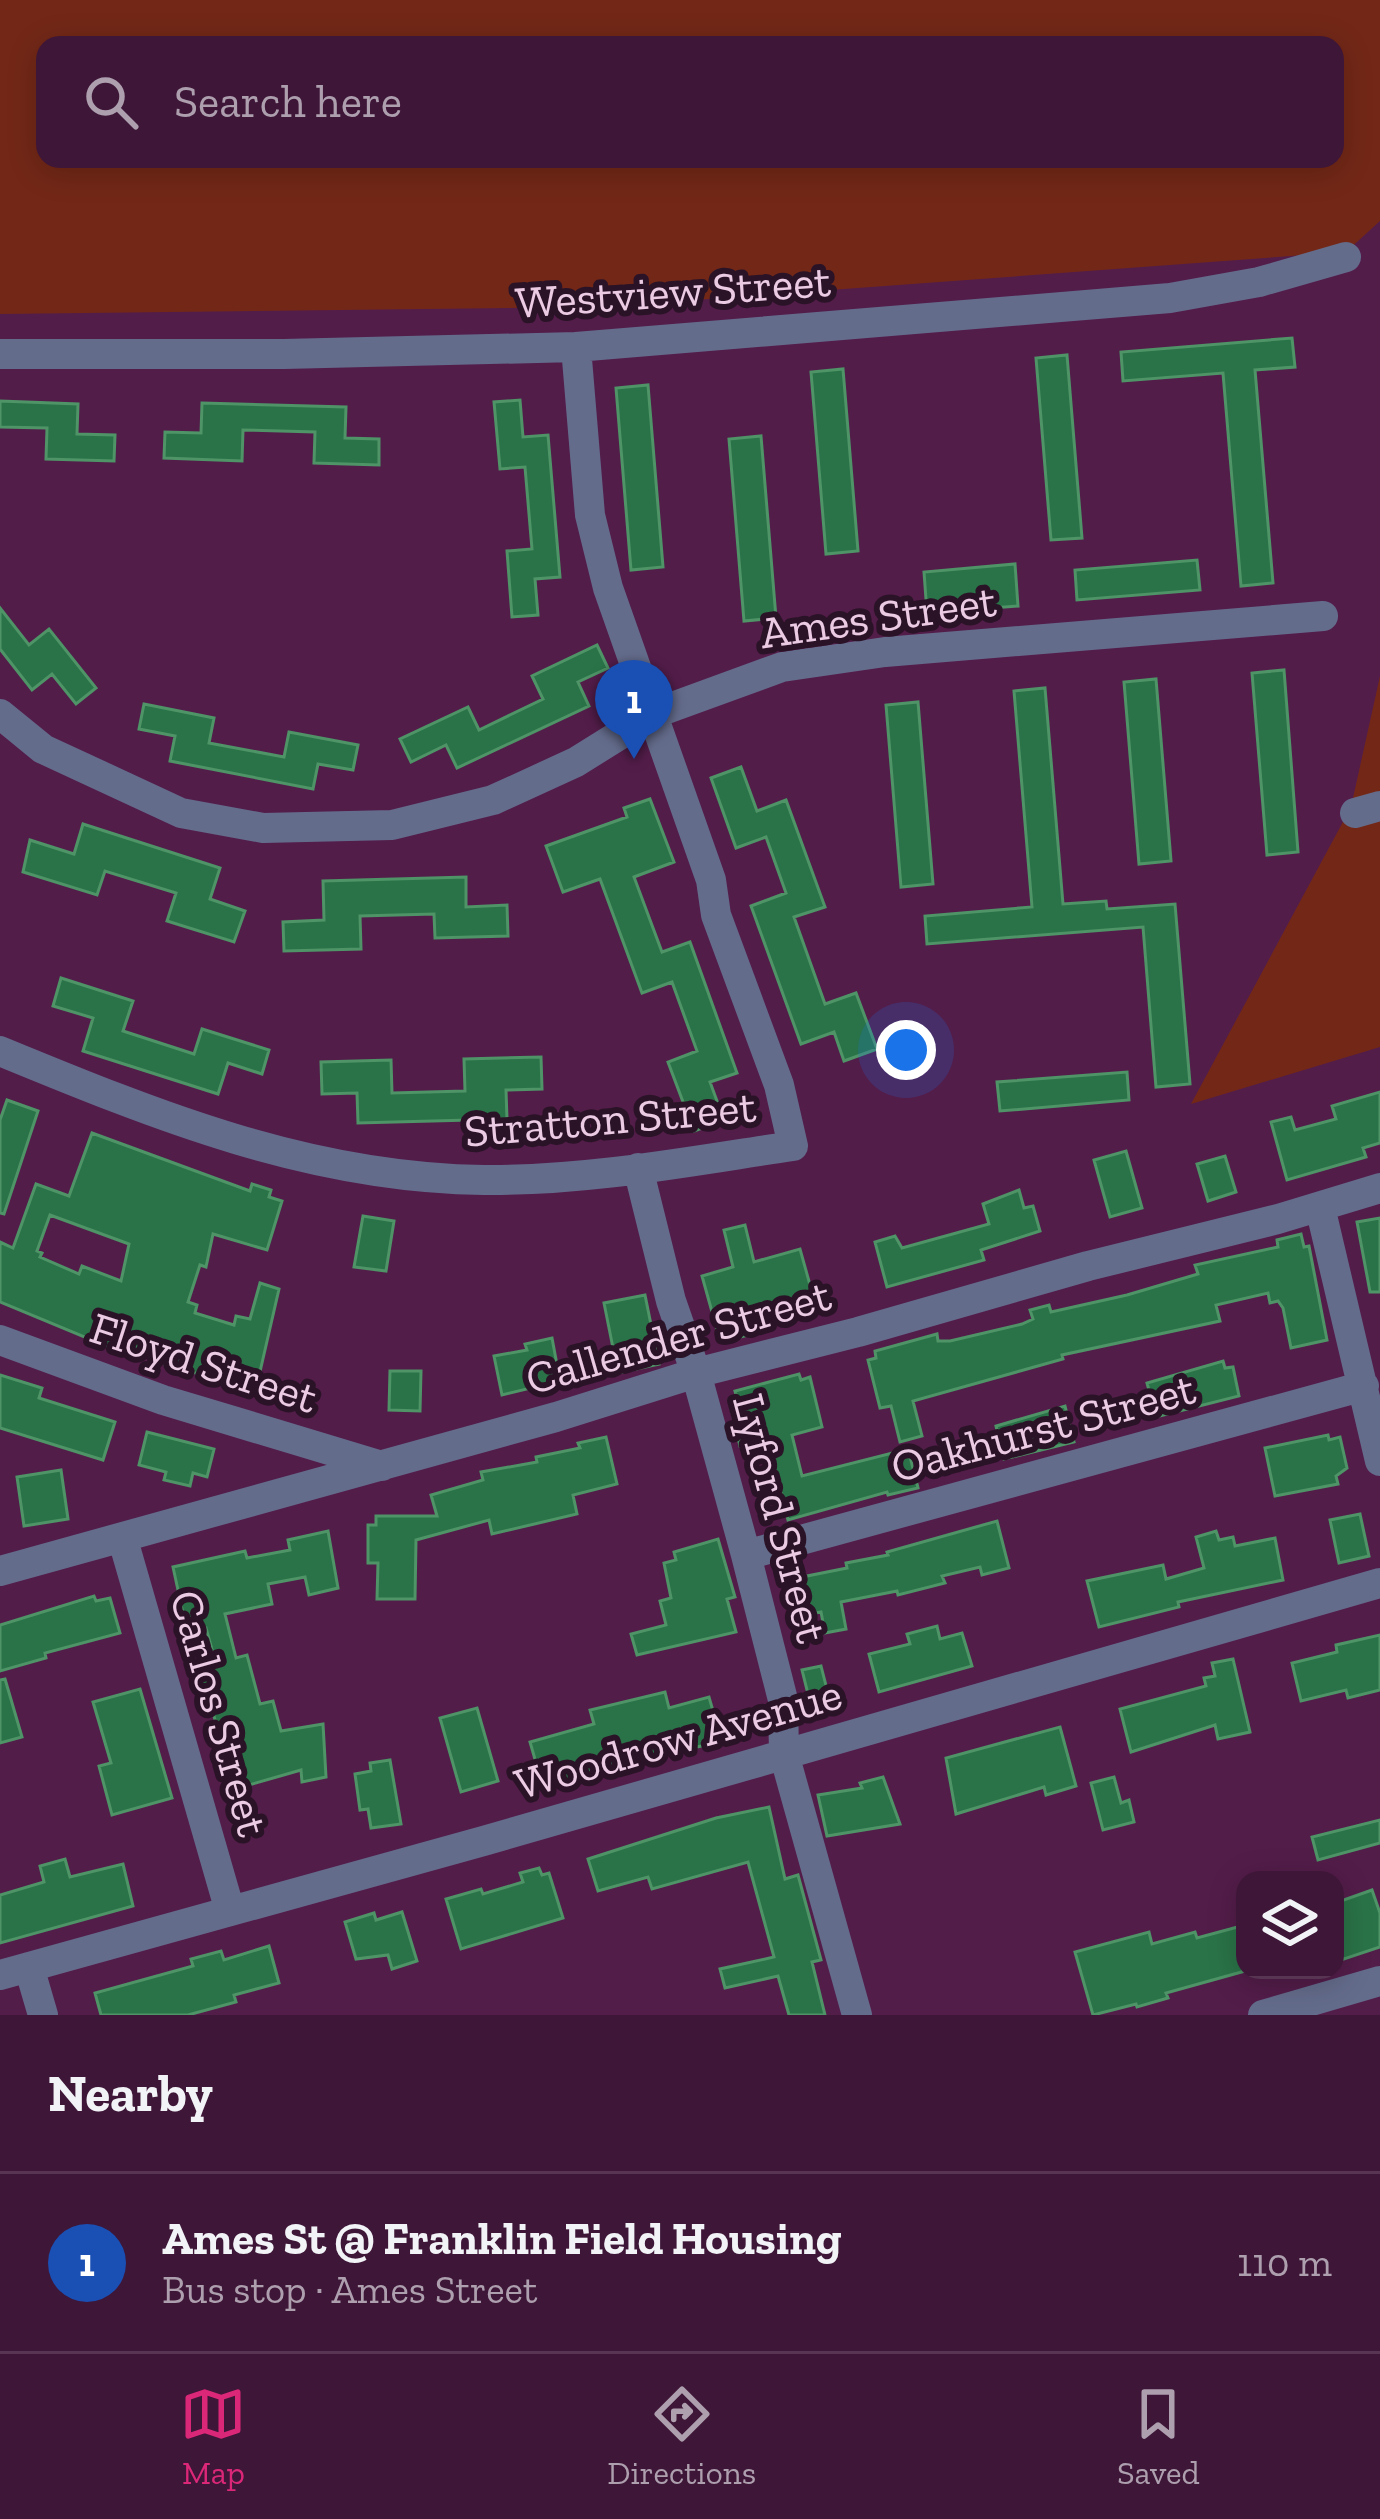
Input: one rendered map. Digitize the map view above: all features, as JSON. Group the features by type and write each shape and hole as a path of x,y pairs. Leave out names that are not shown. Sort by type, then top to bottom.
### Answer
{"street":[{"name":"Westview Street","path":"0,354 261,354 576,346 1170,298 1259,282 1346,257"},
{"path":"576,346 590,515 608,588 653,714"},
{"name":"Ames Street","path":"0,714 43,748 181,812 263,828 392,825 494,800 576,762 653,714 782,667 1323,616"},
{"name":"Stratton Street","path":"0,1052 236,1142 330,1164 406,1175 480,1180 638,1168 794,1146 779,1085 716,915 711,880 653,714"},
{"name":"Lyford Street","path":"638,1168 671,1301 746,1555 783,1700 784,1754 857,2015"},
{"name":"Callender Street","path":"0,1571 123,1540 696,1373 1380,1188"},
{"path":"1320,1207 1380,1460"},
{"name":"Floyd Street","path":"0,1340 163,1400 382,1466"},
{"name":"Oakhurst Street","path":"746,1555 1364,1386"},
{"name":"Carlos Street","path":"123,1540 230,1911"},
{"name":"Woodrow Avenue","path":"15,1971 1380,1582"},
{"path":"15,1971 43,2015"},
{"path":"1263,2015 1380,1981"}],"shaded area":[{"path":"0,0 1380,0 1380,221 1346,252 600,307 0,314"},
{"path":"1380,676 1380,1047 1191,1104 1351,807"}],"building":[{"path":"1292,338 1295,367 1255,370 1273,583 1241,586 1223,373 1123,381 1121,352"},
{"path":"1067,355 1082,538 1051,540 1036,358"},
{"path":"843,369 858,551 826,554 811,372"},
{"path":"648,385 663,567 631,570 616,388"},
{"path":"520,400 523,437 548,435 560,577 535,579 538,615 512,617 507,551 532,549 525,467 500,469 494,402"},
{"path":"0,401 78,404 77,434 115,435 114,461 46,459 47,428 0,427"},
{"path":"202,403 346,407 345,438 379,439 379,465 314,463 315,432 243,430 242,461 164,458 165,432 201,433"},
{"path":"761,436 776,618 744,621 729,439"},
{"path":"1197,560 1200,590 1077,600 1075,570"},
{"path":"1015,564 1018,606 927,613 924,572"},
{"path":"0,608 29,645 49,629 96,688 76,704 52,674 32,690 0,649"},
{"path":"597,645 608,668 578,682 589,706 457,768 446,745 411,762 400,739 468,707 479,730 543,699 532,676"},
{"path":"1284,670 1298,852 1267,855 1252,673"},
{"path":"1156,679 1171,861 1139,864 1124,682"},
{"path":"1045,688 1063,904 1106,901 1107,909 1175,904 1190,1084 1156,1087 1143,927 927,944 925,916 1032,907 1014,691"},
{"path":"918,702 933,884 901,887 886,705"},
{"path":"144,704 214,718 209,743 284,757 289,732 358,745 353,770 318,764 313,789 170,761 175,736 139,729"},
{"path":"741,767 757,811 786,800 825,907 794,917 825,1004 856,993 877,1049 844,1061 834,1032 801,1044 751,906 786,893 766,837 736,848 711,778"},
{"path":"650,799 674,862 634,877 662,952 690,942 737,1073 710,1082 724,1120 694,1131 668,1062 697,1051 672,982 642,993 600,879 563,892 546,846 627,817 624,808"},
{"path":"83,824 220,868 210,899 245,911 234,942 167,921 176,893 105,871 97,895 23,872 30,840 74,854"},
{"path":"466,877 466,907 507,905 508,936 435,938 434,914 360,916 361,949 284,951 283,922 324,920 323,881"},
{"path":"61,978 133,1001 123,1031 194,1054 202,1029 269,1050 262,1074 228,1063 218,1094 83,1051 93,1018 53,1006"},
{"path":"541,1057 542,1089 506,1090 507,1119 358,1123 357,1093 322,1094 321,1062 391,1060 392,1093 465,1091 464,1059"},
{"path":"1127,1072 1129,1100 1000,1111 997,1082"},
{"path":"1380,1092 1380,1143 1363,1148 1366,1157 1287,1180 1271,1122 1291,1117 1295,1130 1336,1119 1332,1106"},
{"path":"7,1100 38,1111 4,1214 0,1213 0,1120"},
{"path":"92,1133 250,1191 252,1184 271,1190 269,1197 282,1201 267,1250 213,1234 206,1267 200,1265 188,1302 197,1305 195,1313 234,1325 236,1316 250,1319 260,1283 279,1289 256,1389 165,1365 167,1355 138,1347 135,1358 0,1302 0,1242 13,1248 36,1184 69,1196","holes":["50,1215 129,1244 121,1281 82,1266 79,1274 40,1257 37,1251"]},
{"path":"1126,1151 1142,1208 1110,1217 1094,1160"},
{"path":"1225,1156 1236,1192 1208,1201 1197,1164"},
{"path":"1019,1190 1024,1208 1033,1206 1040,1231 981,1250 984,1260 887,1287 875,1242 895,1236 902,1248 989,1224 983,1204"},
{"path":"363,1216 394,1221 386,1271 354,1267"},
{"path":"1380,1218 1380,1292 1370,1292 1357,1222"},
{"path":"745,1225 754,1262 800,1249 817,1310 746,1329 748,1335 730,1340 728,1334 719,1337 702,1276 733,1267 724,1230"},
{"path":"1301,1234 1304,1247 1309,1246 1327,1340 1291,1348 1283,1308 1278,1301 1270,1303 1268,1293 1216,1305 1220,1321 1062,1355 1063,1359 913,1401 922,1436 900,1442 891,1406 880,1408 868,1360 876,1358 875,1351 937,1334 938,1341 950,1341 1022,1324 1033,1319 1030,1310 1049,1305 1051,1312 1127,1295 1198,1274 1195,1265 1278,1247 1277,1240"},
{"path":"645,1295 659,1364 618,1373 604,1303"},
{"path":"552,1338 560,1381 502,1395 494,1356 527,1350 525,1344"},
{"path":"1223,1361 1225,1368 1233,1367 1239,1396 1156,1417 1147,1383"},
{"path":"390,1371 421,1371 420,1411 389,1410"},
{"path":"799,1374 801,1380 810,1377 822,1427 792,1435 802,1476 908,1449 918,1488 788,1520 769,1446 758,1448 756,1441 740,1446 729,1400 737,1398 735,1391"},
{"path":"0,1375 42,1388 39,1398 115,1422 103,1460 0,1428"},
{"path":"1065,1406 1074,1442 1004,1459 996,1426"},
{"path":"147,1432 214,1449 207,1477 193,1473 190,1486 164,1480 166,1472 139,1465"},
{"path":"1328,1435 1329,1440 1340,1437 1347,1468 1336,1476 1338,1484 1275,1496 1265,1448"},
{"path":"606,1437 617,1484 573,1495 577,1514 492,1534 489,1520 416,1540 415,1599 377,1599 378,1563 368,1563 368,1525 376,1525 376,1516 437,1516 431,1495 483,1480 481,1472 537,1462 536,1457"},
{"path":"61,1470 68,1519 24,1526 17,1477"},
{"path":"1360,1514 1369,1556 1339,1563 1330,1520"},
{"path":"997,1521 1009,1568 982,1575 980,1567 942,1576 945,1583 898,1595 897,1591 841,1602 846,1629 825,1633 821,1612 799,1616 792,1579 847,1568 846,1563"},
{"path":"328,1531 338,1588 309,1595 305,1577 268,1584 272,1604 225,1614 236,1658 247,1655 260,1704 273,1701 281,1731 323,1724 326,1777 302,1782 301,1770 235,1789 196,1669 216,1664 206,1628 187,1632 173,1567 245,1551 247,1558 290,1550 288,1540"},
{"path":"1216,1531 1219,1540 1233,1537 1235,1546 1275,1538 1283,1580 1178,1602 1179,1607 1099,1627 1087,1581 1163,1565 1166,1579 1204,1568 1196,1537"},
{"path":"718,1539 735,1597 727,1599 736,1632 637,1655 631,1634 666,1625 660,1601 671,1598 664,1563 676,1560 674,1552"},
{"path":"94,1596 96,1601 110,1598 120,1633 0,1671 0,1625"},
{"path":"937,1626 940,1639 962,1633 972,1666 879,1692 869,1654 910,1644 907,1634"},
{"path":"1380,1635 1380,1690 1348,1698 1346,1690 1301,1701 1292,1663 1337,1652 1336,1645"},
{"path":"1233,1659 1250,1732 1218,1739 1215,1725 1131,1752 1120,1709 1206,1686 1204,1678 1215,1676 1212,1663"},
{"path":"821,1666 832,1709 813,1714 802,1670"},
{"path":"5,1679 22,1737 0,1743 0,1680"},
{"path":"140,1689 172,1798 112,1815 99,1766 111,1763 93,1702"},
{"path":"665,1692 669,1708 709,1697 722,1742 651,1756 543,1787 530,1742 594,1724 590,1710"},
{"path":"477,1708 498,1781 461,1792 440,1718"},
{"path":"1060,1727 1076,1786 1046,1795 1044,1787 956,1814 946,1758"},
{"path":"390,1760 401,1824 371,1828 368,1809 360,1810 355,1774 371,1771 370,1763"},
{"path":"883,1777 900,1824 827,1836 818,1795 862,1788 860,1783"},
{"path":"1114,1777 1121,1803 1129,1800 1134,1822 1103,1830 1091,1783"},
{"path":"769,1807 785,1879 798,1875 821,1960 812,1962 825,2015 789,2015 778,1976 725,1988 720,1969 774,1957 748,1862 652,1889 648,1877 598,1891 588,1859 716,1818"},
{"path":"1380,1820 1380,1843 1318,1860 1312,1837"},
{"path":"65,1859 70,1877 123,1864 133,1906 0,1943 0,1895 44,1882 40,1866"},
{"path":"539,1868 542,1875 549,1873 563,1918 461,1949 446,1899 523,1882 520,1873"},
{"path":"1372,1890 1380,1913 1380,1947 1344,1959 1344,1900"},
{"path":"402,1912 417,1961 392,1969 388,1955 356,1959 345,1922 374,1913 376,1920"},
{"path":"1236,1927 1236,1974 1166,1993 1168,1998 1137,2007 1093,2015 1075,1952 1149,1932 1152,1944 1195,1932 1197,1938"},
{"path":"269,1946 279,1983 234,1995 236,2002 188,2015 101,2015 95,1993 193,1966 191,1959 221,1951 224,1960"}],"place":[{"name":"Ames St @ Franklin Field Housing","path":"634,759"}]}
